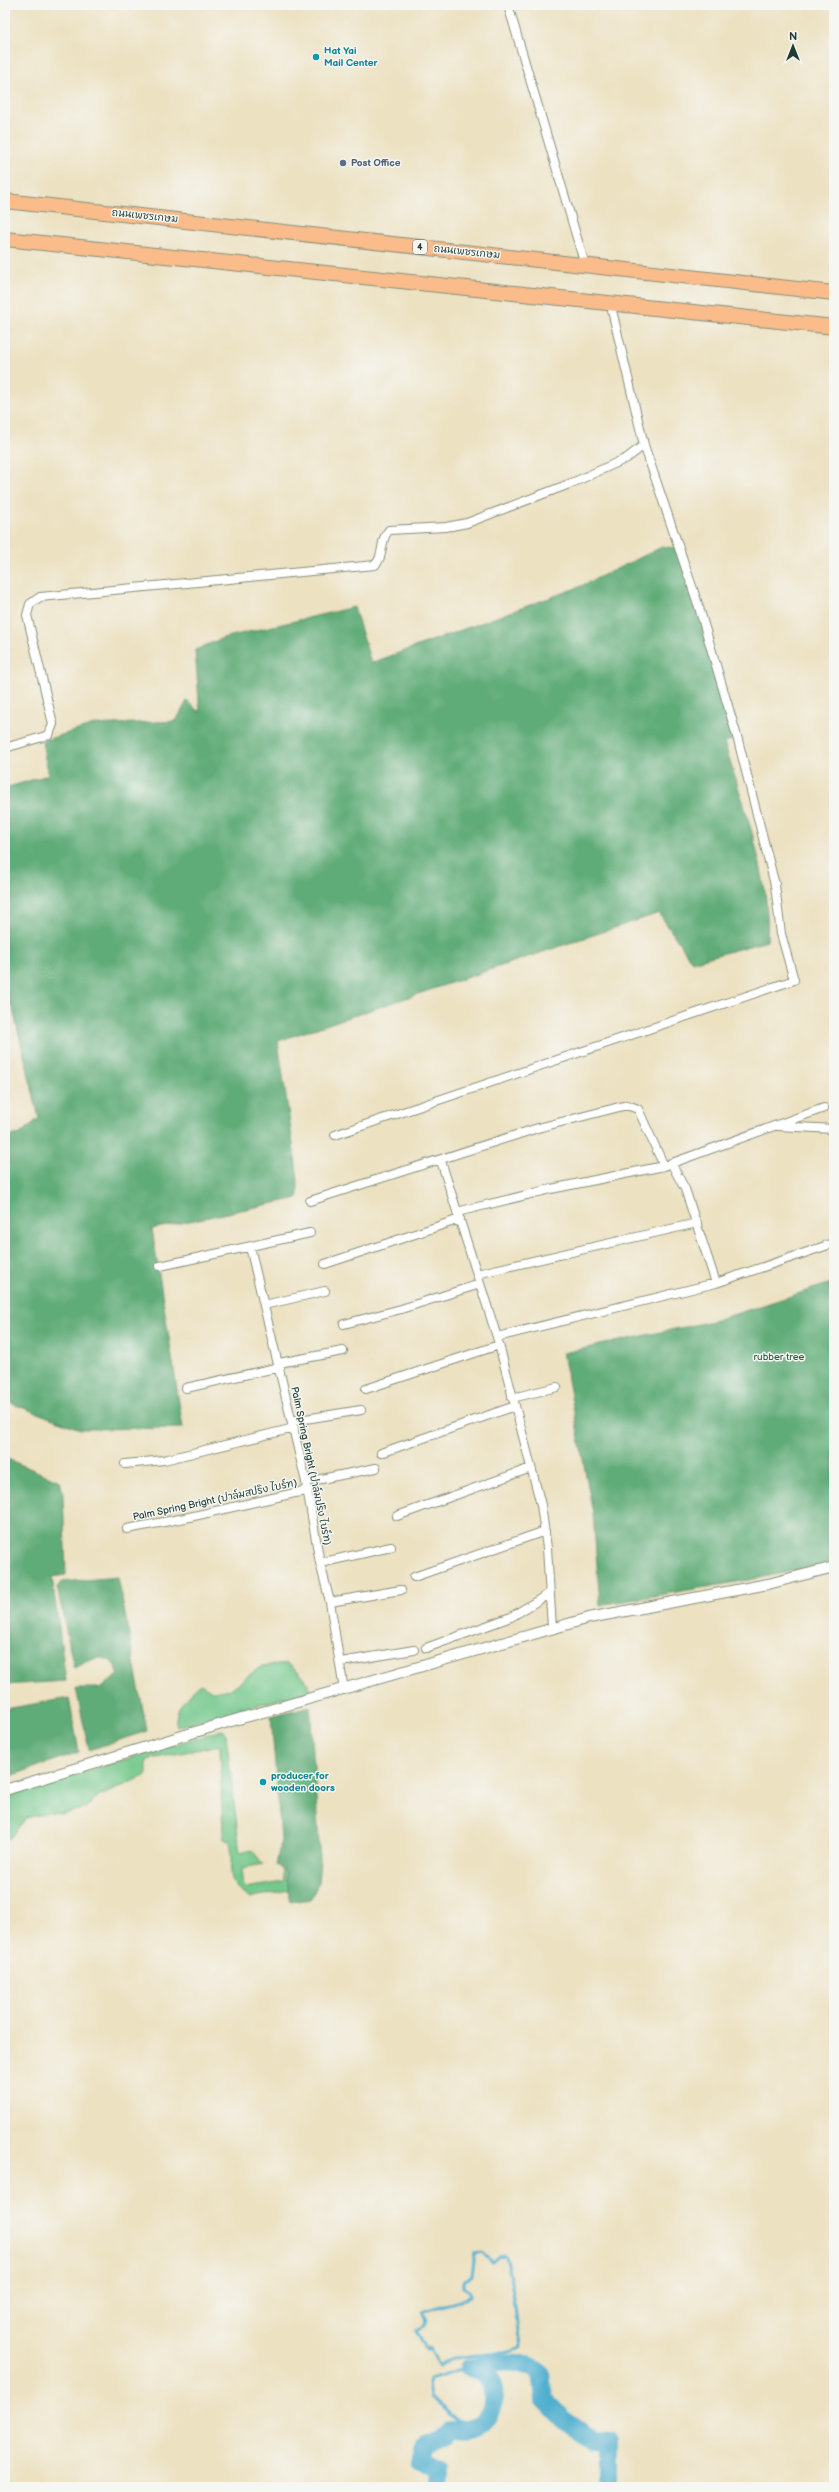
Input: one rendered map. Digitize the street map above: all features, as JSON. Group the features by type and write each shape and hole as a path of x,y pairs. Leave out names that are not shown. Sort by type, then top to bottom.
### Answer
{"highway":[{"name":"ถนนเพชรเกษม","path":"5,201 834,293"},
{"path":"5,239 610,302 834,327"}],"street":[{"path":"508,5 585,265"},
{"path":"335,1135 794,980 782,934 774,885 738,740 698,604 644,445 610,302"},
{"path":"5,748 49,735 53,724 27,615 30,604 40,597 375,565 380,560 385,534 388,530 446,527 467,523 627,458 644,445"},
{"path":"310,1201 441,1161 464,1151 538,1128 631,1105 638,1109 667,1165 685,1189 716,1283"},
{"path":"325,1264 459,1216 551,1189 667,1165 824,1108"},
{"path":"774,1126 834,1129"},
{"path":"441,1161 498,1341 531,1468 545,1531 552,1628"},
{"path":"477,1274 697,1223"},
{"path":"160,1266 250,1248 310,1233"},
{"path":"366,1389 498,1341 716,1283 834,1243"},
{"name":"Palm Spring Bright (ปาล์มปริง ไบร์ท)","path":"250,1248 294,1424 308,1490 320,1563 330,1602 341,1662 344,1690"},
{"path":"344,1324 401,1309 480,1284"},
{"path":"264,1305 325,1291"},
{"path":"186,1388 343,1351"},
{"path":"512,1398 557,1387"},
{"path":"381,1453 515,1406"},
{"path":"125,1464 164,1460 294,1424 361,1410"},
{"path":"306,1482 376,1468"},
{"path":"397,1516 531,1468"},
{"name":"Palm Spring Bright (ปาล์มสปริง ไบร์ท)","path":"127,1529 186,1518 308,1490"},
{"path":"414,1578 545,1531"},
{"path":"320,1563 391,1547"},
{"path":"5,1790 228,1722 344,1690 589,1618 768,1584 834,1567"},
{"path":"330,1602 401,1590"},
{"path":"426,1648 512,1617 550,1593"},
{"path":"341,1662 414,1650"}],"green space":[{"path":"662,547 682,548 734,740 724,742 747,815 760,866 765,891 767,941 692,962 659,913 278,1041 298,1179 298,1198 152,1229 183,1428 80,1429 5,1401 5,1137 20,1134 39,1118 12,1005 5,1006 5,788 48,775 42,741 94,725 176,721 187,701 200,713 195,650 223,638 354,607 371,663 579,587"},
{"name":"rubber tree","path":"834,1282 834,1562 760,1578 600,1605 593,1513 563,1353 717,1320"},
{"path":"5,1458 60,1481 63,1493 66,1575 52,1577 66,1681 5,1685"},
{"path":"118,1577 147,1731 89,1750 76,1688 100,1688 119,1675 116,1667 111,1662 100,1658 88,1661 74,1668 57,1587 62,1582"},
{"path":"287,1663 305,1678 310,1691 176,1727 177,1714 182,1702 201,1684 212,1691 229,1690 262,1666"},
{"path":"69,1698 79,1752 5,1778 5,1709"},
{"path":"310,1706 320,1860 318,1883 311,1899 290,1902 286,1872 276,1865 281,1840 271,1716"},
{"path":"222,1730 226,1734 240,1853 252,1850 263,1864 242,1868 244,1888 284,1882 282,1869 286,1872 289,1890 249,1898 240,1891 232,1879 230,1841 223,1837 220,1745 147,1760 147,1775 100,1796 85,1808 64,1814 48,1813 26,1818 11,1837 5,1841 5,1796"}],"waterway":[{"path":"482,2253 492,2262 499,2256 505,2255 513,2291 520,2347 500,2353 449,2360 439,2365 429,2348 427,2351 416,2331 424,2326 426,2321 422,2312 463,2300 472,2295 464,2287 464,2281 471,2275 474,2254 482,2253"},
{"path":"469,2368 487,2364 515,2363 533,2368 541,2373 544,2399 563,2419 595,2441 609,2442 609,2487"},
{"path":"439,2487 440,2470 423,2460 427,2445 444,2438 451,2430 462,2431 475,2429 487,2418 494,2404 495,2389 493,2382 489,2377 469,2368"},
{"path":"461,2369 473,2372 485,2387 486,2403 485,2409 479,2417 459,2422 430,2397 428,2384 430,2379 461,2369"}],"place":[{"name":"Hat Yai Mail Center","path":"316,57"},
{"name":"Post Office","path":"343,163"},
{"name":"producer for wooden doors","path":"263,1782"}]}
